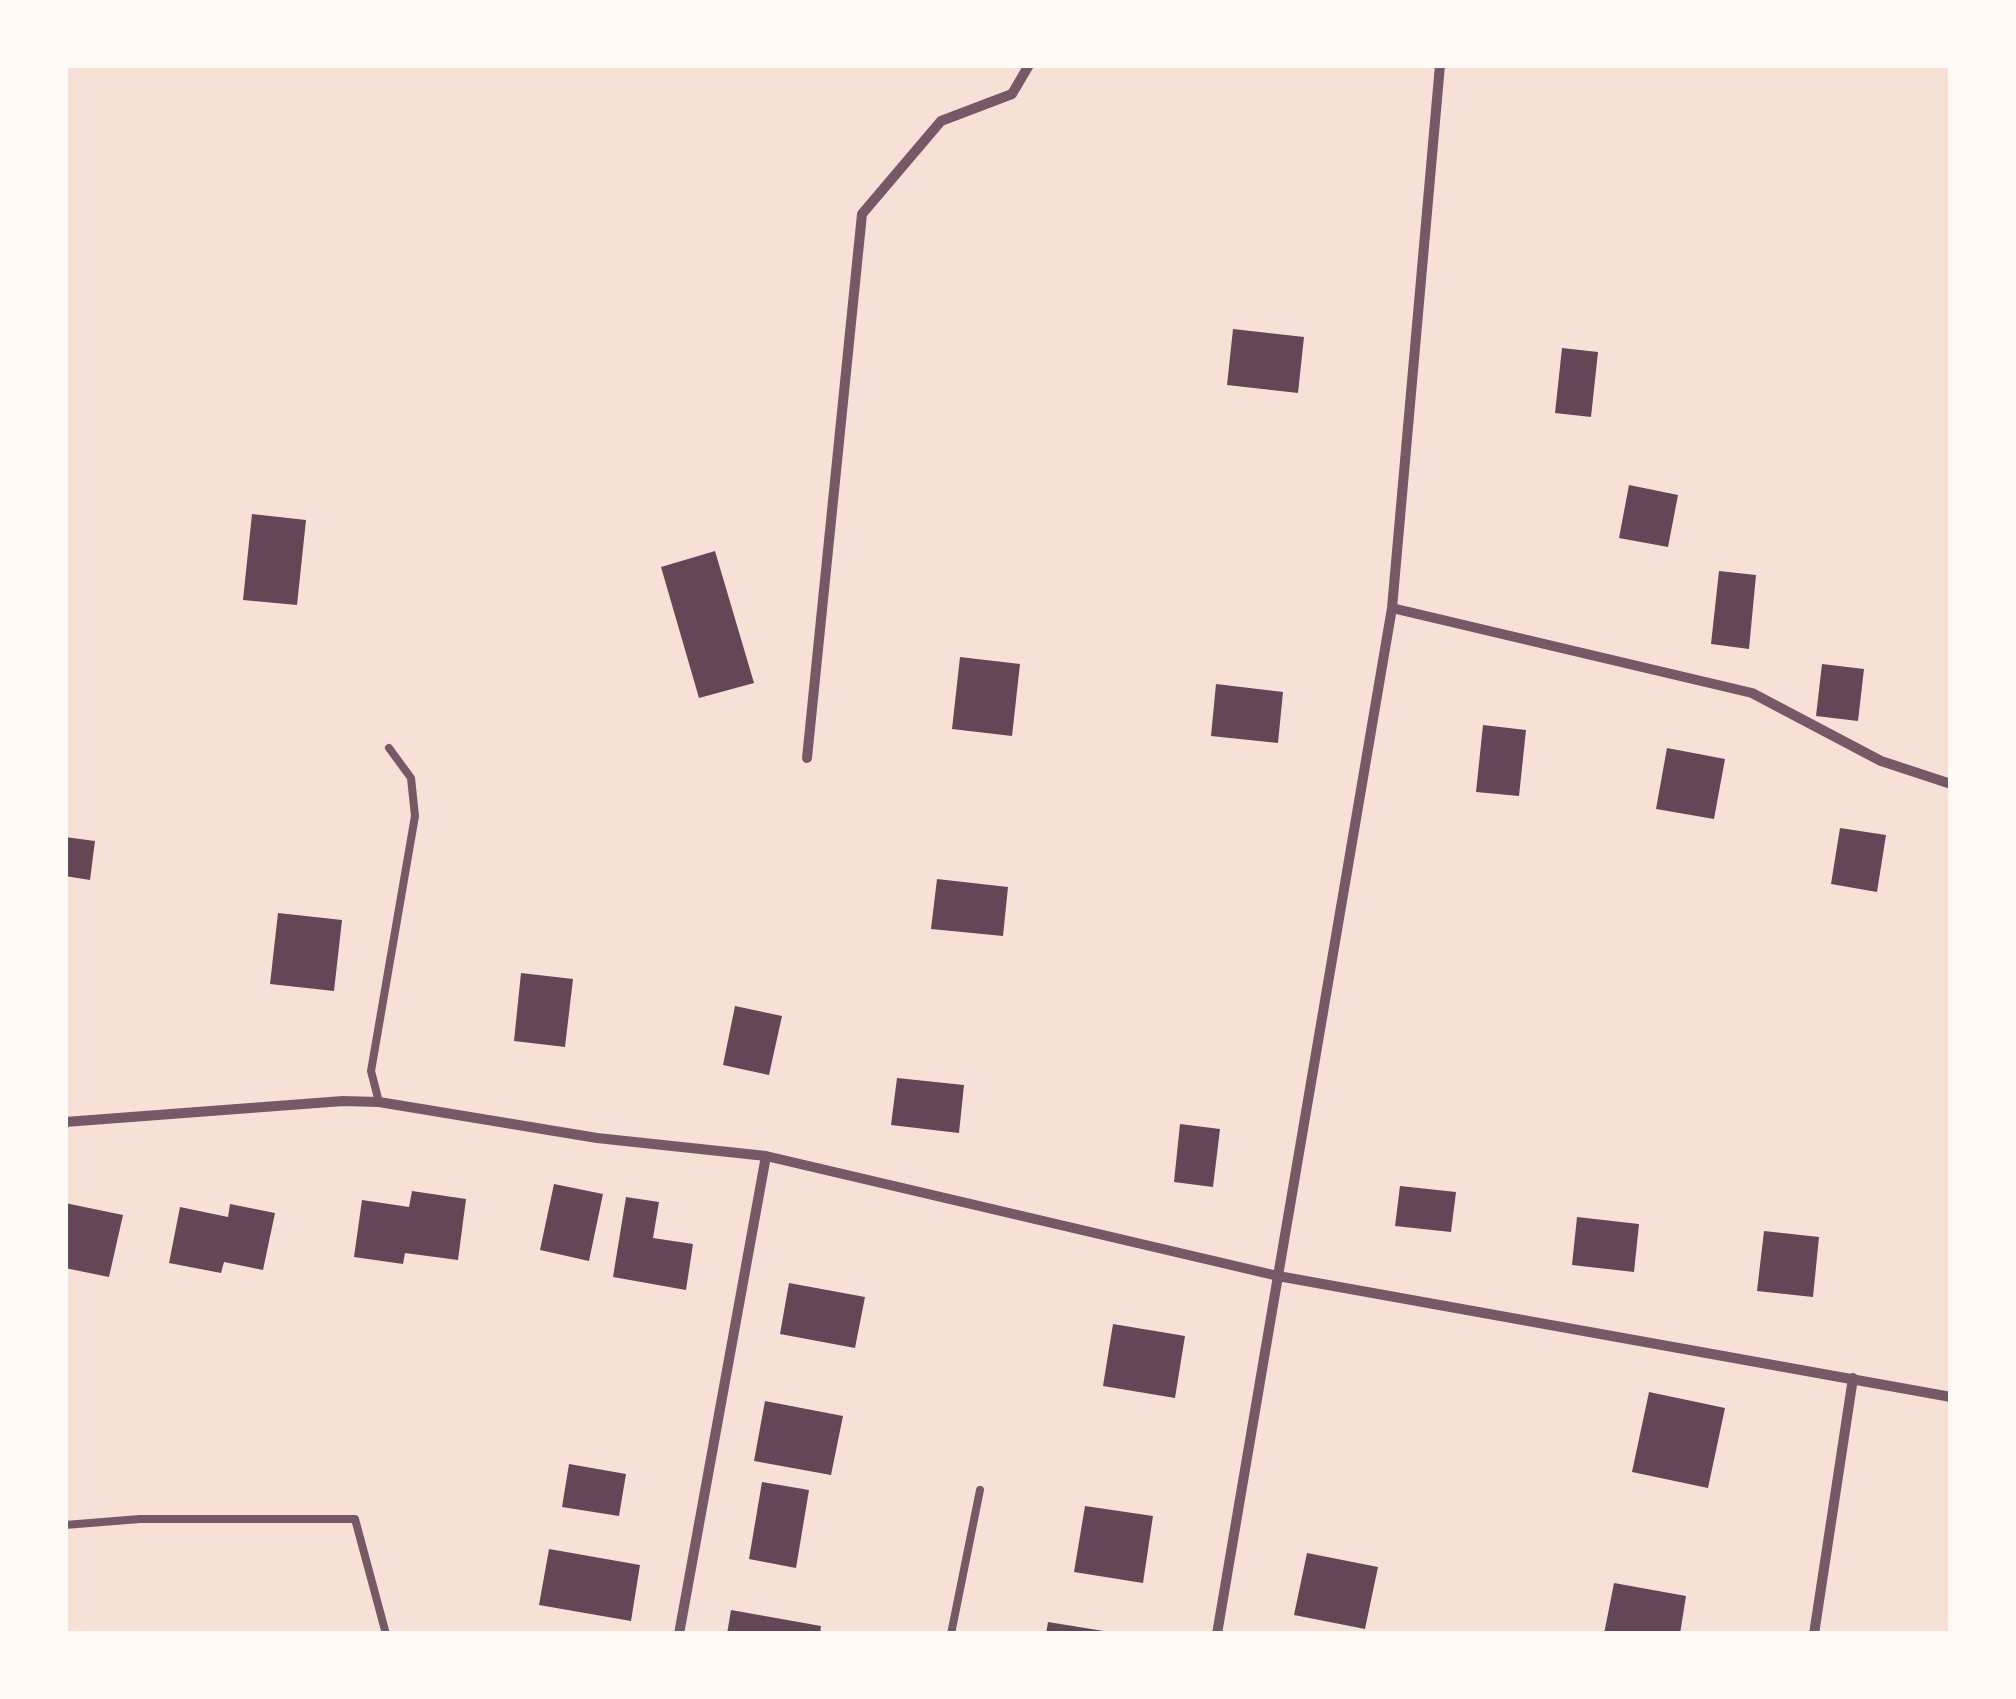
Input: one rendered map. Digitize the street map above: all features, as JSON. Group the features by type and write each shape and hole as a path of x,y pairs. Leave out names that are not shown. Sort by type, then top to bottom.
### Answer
{"street":[{"path":"807,758 862,214 941,121 1012,94 1028,65"},
{"path":"1216,1634 1392,608 1440,65"},
{"path":"1392,608 1752,693 1881,760 1951,784"},
{"path":"65,1122 343,1101 379,1102 597,1138 766,1156 1278,1276 1951,1397"},
{"path":"679,1634 766,1156"},
{"path":"1814,1634 1854,1378"}],"lane":[{"path":"379,1102 371,1071 415,816 411,778 388,748"},
{"path":"952,1634 980,1490"},
{"path":"65,1525 140,1519 354,1520 386,1634"}],"building":[{"path":"1233,329 1304,337 1298,393 1227,385"},
{"path":"1562,348 1598,352 1591,417 1555,413"},
{"path":"1629,485 1678,495 1668,547 1619,538"},
{"path":"252,514 306,520 297,605 243,600"},
{"path":"715,551 754,683 699,698 661,567"},
{"path":"1719,571 1756,575 1749,649 1711,644"},
{"path":"960,657 1020,664 1012,736 952,729"},
{"path":"1822,664 1864,669 1858,721 1816,716"},
{"path":"1216,684 1283,692 1278,743 1211,736"},
{"path":"1483,725 1526,730 1519,796 1476,792"},
{"path":"1667,748 1725,759 1714,819 1656,809"},
{"path":"1840,828 1886,835 1877,892 1831,884"},
{"path":"65,837 95,841 90,880 65,876"},
{"path":"937,879 1008,887 1003,936 931,929"},
{"path":"278,913 342,920 334,991 270,984"},
{"path":"521,973 573,979 565,1047 514,1041"},
{"path":"735,1006 782,1016 769,1075 723,1065"},
{"path":"897,1078 964,1085 959,1133 891,1125"},
{"path":"1180,1124 1220,1129 1213,1187 1174,1182"},
{"path":"554,1184 603,1194 589,1261 540,1250"},
{"path":"1400,1186 1456,1192 1451,1232 1395,1226"},
{"path":"412,1191 466,1199 458,1260 405,1253 403,1264 354,1257 362,1200 409,1207"},
{"path":"626,1197 659,1202 653,1238 693,1244 686,1290 613,1277"},
{"path":"65,1203 123,1215 109,1277 65,1268"},
{"path":"230,1204 275,1213 263,1270 224,1262 221,1273 169,1263 180,1207 228,1217"},
{"path":"1577,1217 1639,1224 1634,1272 1572,1265"},
{"path":"1764,1231 1819,1237 1813,1297 1757,1291"},
{"path":"789,1283 865,1297 855,1348 780,1334"},
{"path":"1113,1324 1185,1336 1175,1398 1103,1386"},
{"path":"1649,1392 1725,1408 1708,1488 1632,1472"},
{"path":"765,1401 843,1416 831,1475 754,1461"},
{"path":"569,1464 626,1474 619,1516 562,1507"},
{"path":"762,1482 809,1490 796,1568 749,1559"},
{"path":"1085,1506 1153,1516 1143,1583 1074,1572"},
{"path":"549,1549 640,1565 631,1621 539,1605"},
{"path":"1307,1553 1378,1567 1365,1629 1294,1615"},
{"path":"1614,1583 1686,1596 1680,1634 1604,1634"},
{"path":"731,1610 821,1626 820,1634 727,1634"},
{"path":"1048,1622 1110,1632 1046,1634"}]}
